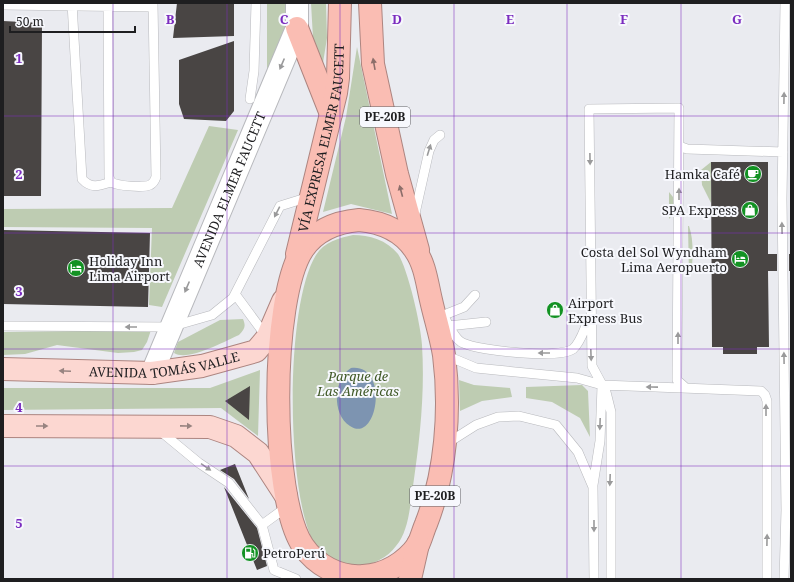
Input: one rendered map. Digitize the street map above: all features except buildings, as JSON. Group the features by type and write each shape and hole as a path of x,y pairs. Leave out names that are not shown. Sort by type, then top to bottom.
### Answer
{"highway":[{"name":"VÍA EXPRESA ELMER FAUCETT","path":"290,281 331,114 338,78 340,3"},
{"name":"PE-20B","path":"370,3 373,64 397,174 411,229 421,259 444,354 446,400 443,446 431,512 419,543 410,579"},
{"path":"297,28 331,114"},
{"name":"PE-20B","path":"419,543 408,557 399,564 379,574 362,576 332,574 314,559 302,545 294,528 288,500 278,428 278,367 290,281 304,248 312,238 334,224 346,221 372,221 384,225 406,238 421,259"}],"main road":[{"name":"AVENIDA ELMER FAUCETT","path":"152,373 170,327 297,28 297,3"},
{"name":"AVENIDA TOMÁS VALLE","path":"3,369 152,373 202,366 230,360 256,351 267,338 290,281"},
{"path":"3,426 210,427 236,436 258,454 288,500"}],"lane":[{"path":"250,99 254,71 256,3"},
{"path":"784,579 786,494 783,152 785,3"},
{"path":"6,4 72,4 108,6 153,5 156,177 154,182 149,185 117,185 111,182 109,177 108,6"},
{"path":"72,4 82,179 87,184 98,187 111,182"},
{"path":"611,579 611,412 606,392 592,366 590,316 589,109 679,108 677,380 686,388"},
{"path":"411,229 429,151 434,140 440,135"},
{"path":"679,146 687,149 783,152"},
{"path":"3,326 170,327 212,315 233,298 280,206 311,196"},
{"path":"427,284 441,303 448,326 462,343 479,348 519,353 563,353 572,350 578,344 590,316"},
{"path":"235,294 267,338"},
{"path":"444,315 464,307 475,295"},
{"path":"448,326 486,322"},
{"path":"444,354 476,368 577,378 602,385 757,389 765,395 766,401 767,579"},
{"path":"594,579 593,487 600,441 602,385"},
{"path":"443,446 476,425 498,417 519,416 556,425 578,452 593,487"},
{"path":"154,426 199,463 230,483 262,525 274,570 296,579"},
{"path":"262,525 288,500"}],"green space":[{"path":"267,3 287,3 287,24 267,74"},
{"path":"311,3 326,3 327,38 322,69 313,38"},
{"path":"357,47 392,214 351,204 323,212 346,117"},
{"path":"209,126 238,130 162,307 149,305 152,228 3,227 3,209 172,208"},
{"path":"711,162 711,203 702,185 701,170"},
{"path":"669,192 673,197 675,212 669,219"},
{"path":"688,226 691,232 693,257 691,275 689,275"},
{"name":"Parque de Las Américas","path":"353,235 371,237 389,245 394,249 402,261 417,312 423,363 420,433 410,509 404,533 389,554 375,562 359,566 346,565 333,560 321,551 313,541 304,516 298,481 294,441 293,397 294,354 299,313 306,280 316,255 323,247 337,239"},
{"path":"243,319 243,331 239,335 197,353 180,355 174,353 178,342 220,320"},
{"path":"151,330 147,342 142,350 134,352 118,353 57,345 25,354 3,355 3,332"},
{"path":"260,370 258,436 221,408 3,410 3,388 210,388"},
{"path":"459,380 474,385 510,388 512,397 482,401 460,411"},
{"path":"582,385 588,391 590,437 580,418 552,402 526,398 526,387"}],"water":[{"path":"351,368 363,370 371,378 375,389 376,402 373,415 367,424 360,429 350,426 344,420 337,405 338,388 341,380 345,373"}],"place":[{"name":"Hamka Café","path":"753,174"},
{"name":"SPA Express","path":"750,210"},
{"name":"Costa del Sol Wyndham Lima Aeropuerto","path":"740,259"},
{"name":"Holiday Inn Lima Airport","path":"76,268"},
{"name":"Airport Express Bus","path":"555,310"},
{"name":"PetroPerú","path":"250,553"}]}
